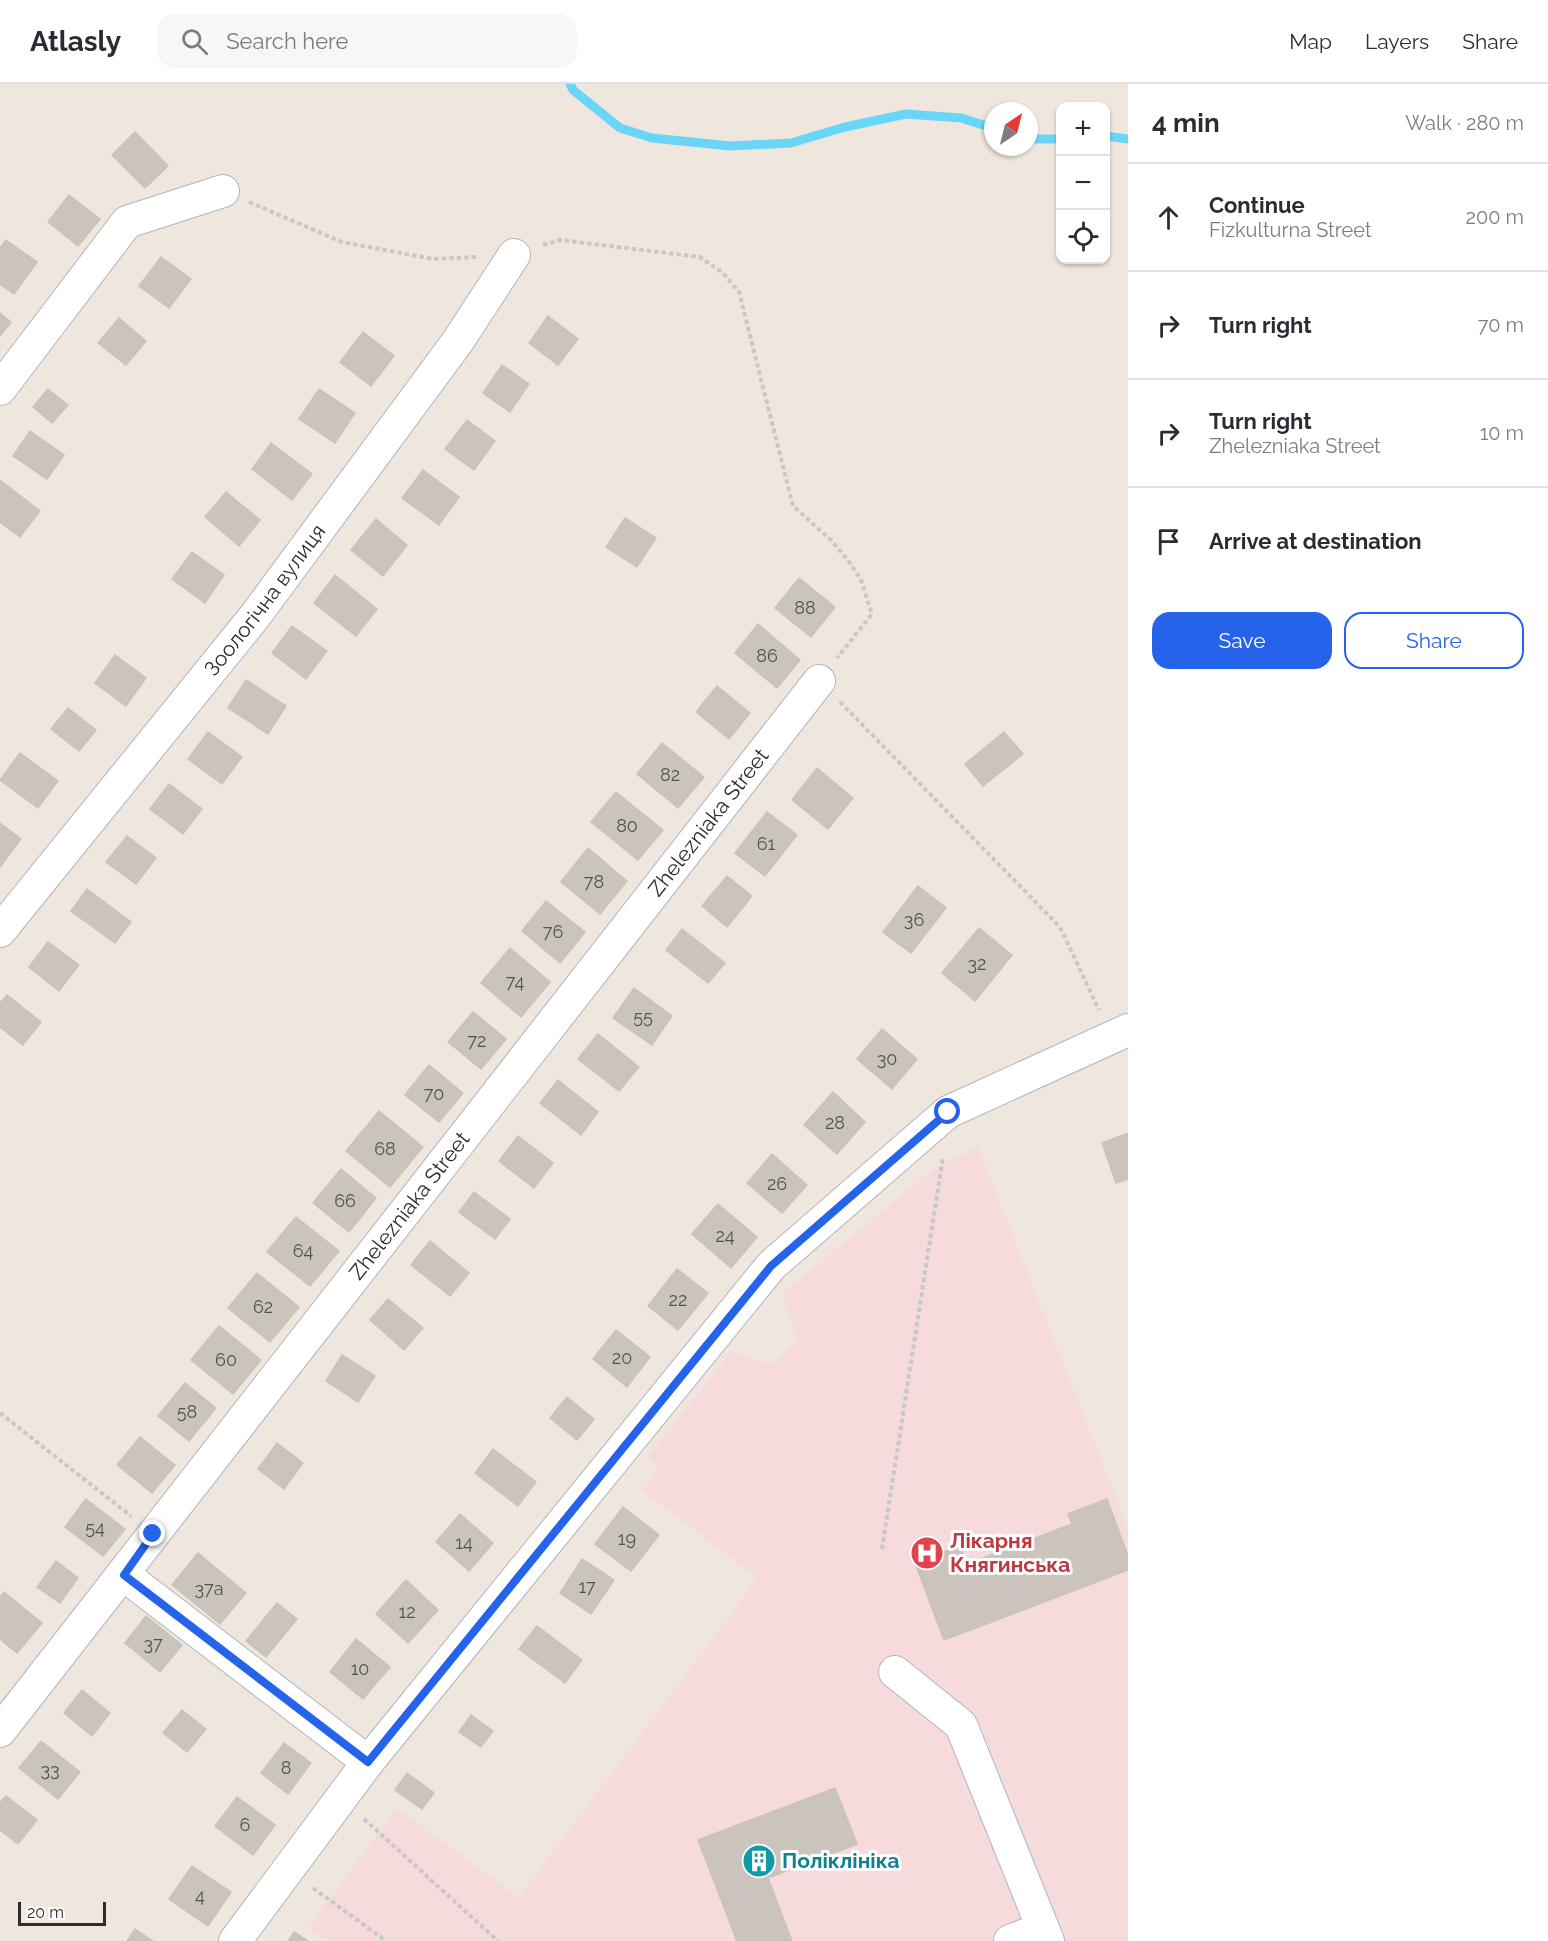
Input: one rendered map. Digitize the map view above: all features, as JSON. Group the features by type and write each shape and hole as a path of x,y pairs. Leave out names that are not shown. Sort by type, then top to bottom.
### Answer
{"street":[{"path":"0,389 127,222 223,191"},
{"name":"Зоологічна вулиця","path":"0,931 255,616 458,341 514,255"},
{"name":"Zhelezniaka Street","path":"0,1731 124,1575 153,1534 819,681"},
{"path":"235,1941 368,1762 771,1266 948,1112 1120,1034"},
{"path":"124,1575 368,1762"},
{"path":"895,1672 961,1725 1046,1934 1010,1941"}],"path":[{"path":"223,191 342,242 434,259 514,255 560,240 700,257 723,273 740,292 793,506 832,541 850,563 861,580 872,614 819,681 1060,927 1120,1034"},
{"path":"882,1549 944,1150"},
{"path":"0,1413 153,1534"},
{"path":"341,1798 498,1941"},
{"path":"287,1871 330,1899 386,1941"}],"shaded area":[{"name":"Лікарня Княгинська","path":"978,1147 1128,1528 1128,1941 326,1941 308,1928 397,1808 519,1898 758,1578 642,1490 659,1468 648,1457 732,1351 772,1365 798,1339 783,1293 934,1169"}],"building":[{"path":"135,132 168,166 145,188 112,155"},
{"path":"69,195 100,219 78,246 48,222"},
{"path":"6,240 37,262 14,294 0,284 0,248"},
{"path":"161,257 191,279 169,308 139,286"},
{"path":"0,313 11,322 0,336"},
{"path":"548,316 578,339 558,365 529,343"},
{"path":"119,318 146,341 126,365 98,343"},
{"path":"363,332 394,356 371,386 340,362"},
{"path":"502,365 529,384 510,412 483,393"},
{"path":"48,389 68,405 52,423 33,407"},
{"path":"319,389 355,413 335,443 299,419"},
{"path":"467,420 495,441 474,470 445,449"},
{"path":"30,431 64,455 47,479 13,456"},
{"path":"271,443 312,474 292,500 252,469"},
{"path":"423,470 459,497 439,525 402,498"},
{"path":"0,480 40,511 20,537 0,522"},
{"path":"226,492 260,520 239,546 205,517"},
{"path":"625,518 656,538 637,567 606,547"},
{"path":"376,519 407,545 383,576 351,550"},
{"path":"192,552 224,575 205,603 172,579"},
{"path":"335,575 377,609 356,636 314,603"},
{"path":"799,578 835,607 811,637 775,608"},
{"path":"758,624 800,660 777,688 735,653"},
{"path":"292,626 327,651 306,679 272,653"},
{"path":"115,655 146,678 126,706 95,683"},
{"path":"246,680 286,706 268,734 228,708"},
{"path":"717,686 750,713 729,739 696,712"},
{"path":"68,708 96,730 79,751 51,729"},
{"path":"208,732 242,757 222,784 188,759"},
{"path":"1004,732 1023,754 983,786 965,764"},
{"path":"662,743 704,777 678,808 637,774"},
{"path":"20,753 58,781 38,808 0,780"},
{"path":"817,768 853,798 828,829 792,800"},
{"path":"169,784 202,809 183,834 150,809"},
{"path":"616,792 663,830 638,860 591,822"},
{"path":"767,812 797,835 765,876 735,853"},
{"path":"0,823 21,839 0,867"},
{"path":"127,836 156,858 136,884 106,862"},
{"path":"588,848 627,881 600,914 561,882"},
{"path":"727,876 752,896 727,927 702,906"},
{"path":"918,886 946,908 911,953 883,932"},
{"path":"87,889 131,922 115,943 71,911"},
{"path":"546,901 585,932 560,963 522,931"},
{"path":"979,928 1012,955 975,1001 942,973"},
{"path":"682,929 725,963 708,983 666,950"},
{"path":"48,942 79,965 59,991 29,967"},
{"path":"510,948 550,982 521,1017 481,983"},
{"path":"634,988 672,1016 652,1045 613,1018"},
{"path":"7,995 41,1022 23,1045 0,1027 0,1003"},
{"path":"473,1012 506,1039 481,1069 448,1042"},
{"path":"882,1029 917,1059 892,1089 857,1059"},
{"path":"598,1034 639,1067 619,1091 578,1059"},
{"path":"429,1065 463,1093 439,1122 405,1095"},
{"path":"558,1080 598,1112 581,1135 540,1103"},
{"path":"833,1092 865,1122 837,1154 804,1125"},
{"path":"379,1111 423,1147 390,1187 346,1151"},
{"path":"1128,1133 1128,1179 1116,1183 1102,1143"},
{"path":"518,1136 553,1163 534,1188 499,1161"},
{"path":"772,1154 807,1185 782,1213 747,1183"},
{"path":"341,1169 376,1198 349,1232 313,1203"},
{"path":"474,1192 510,1219 495,1239 459,1212"},
{"path":"718,1204 757,1237 731,1268 692,1234"},
{"path":"296,1217 339,1251 310,1286 267,1252"},
{"path":"430,1241 469,1273 450,1296 411,1265"},
{"path":"677,1269 708,1293 678,1330 648,1306"},
{"path":"257,1273 299,1307 270,1342 228,1308"},
{"path":"388,1299 423,1328 404,1350 370,1320"},
{"path":"219,1326 261,1360 233,1394 191,1360"},
{"path":"616,1330 650,1357 627,1387 593,1359"},
{"path":"342,1355 375,1376 358,1402 326,1381"},
{"path":"185,1383 216,1408 189,1441 158,1416"},
{"path":"567,1397 594,1419 577,1440 550,1418"},
{"path":"140,1437 175,1465 152,1493 117,1465"},
{"path":"277,1443 303,1463 284,1489 258,1469"},
{"path":"493,1449 536,1482 518,1506 475,1473"},
{"path":"86,1499 125,1529 103,1556 65,1527"},
{"path":"1107,1499 1128,1556 1128,1570 944,1640 915,1563 960,1546 967,1564 1072,1524 1068,1514"},
{"path":"623,1507 659,1535 631,1571 595,1544"},
{"path":"460,1514 493,1543 469,1571 436,1542"},
{"path":"198,1553 246,1593 220,1624 172,1585"},
{"path":"582,1559 614,1580 591,1614 560,1593"},
{"path":"56,1561 78,1578 60,1603 37,1587"},
{"path":"406,1580 438,1610 408,1643 376,1614"},
{"path":"4,1592 42,1623 17,1653 0,1639 0,1597"},
{"path":"277,1603 297,1619 266,1657 246,1641"},
{"path":"146,1616 182,1645 160,1672 125,1643"},
{"path":"537,1626 582,1660 565,1683 519,1649"},
{"path":"356,1639 390,1667 363,1699 330,1672"},
{"path":"82,1690 110,1713 92,1736 64,1713"},
{"path":"182,1710 206,1729 187,1752 163,1733"},
{"path":"471,1715 493,1731 481,1747 459,1732"},
{"path":"41,1741 80,1772 58,1799 19,1768"},
{"path":"284,1743 311,1763 288,1794 261,1773"},
{"path":"407,1773 434,1793 422,1809 395,1790"},
{"name":"Поліклініка","path":"835,1788 857,1844 768,1878 792,1941 737,1941 698,1840"},
{"path":"6,1796 37,1820 18,1844 0,1830 0,1803"},
{"path":"237,1797 275,1825 253,1855 215,1826"},
{"path":"192,1866 231,1892 208,1926 169,1899"},
{"path":"135,1929 153,1941 127,1941"},
{"path":"294,1932 308,1941 288,1941"}],"waterway":[{"path":"570,84 573,90 620,128 652,138 730,146 791,143 845,127 906,114 961,118 984,125"},
{"path":"1110,137 1128,139"},
{"path":"1038,139 1056,139"}],"place":[{"name":"Лікарня Княгинська","path":"927,1553"},
{"name":"Поліклініка","path":"759,1861"}],"route":[{"path":"153,1534 124,1575 368,1762 771,1266 948,1112"}]}
